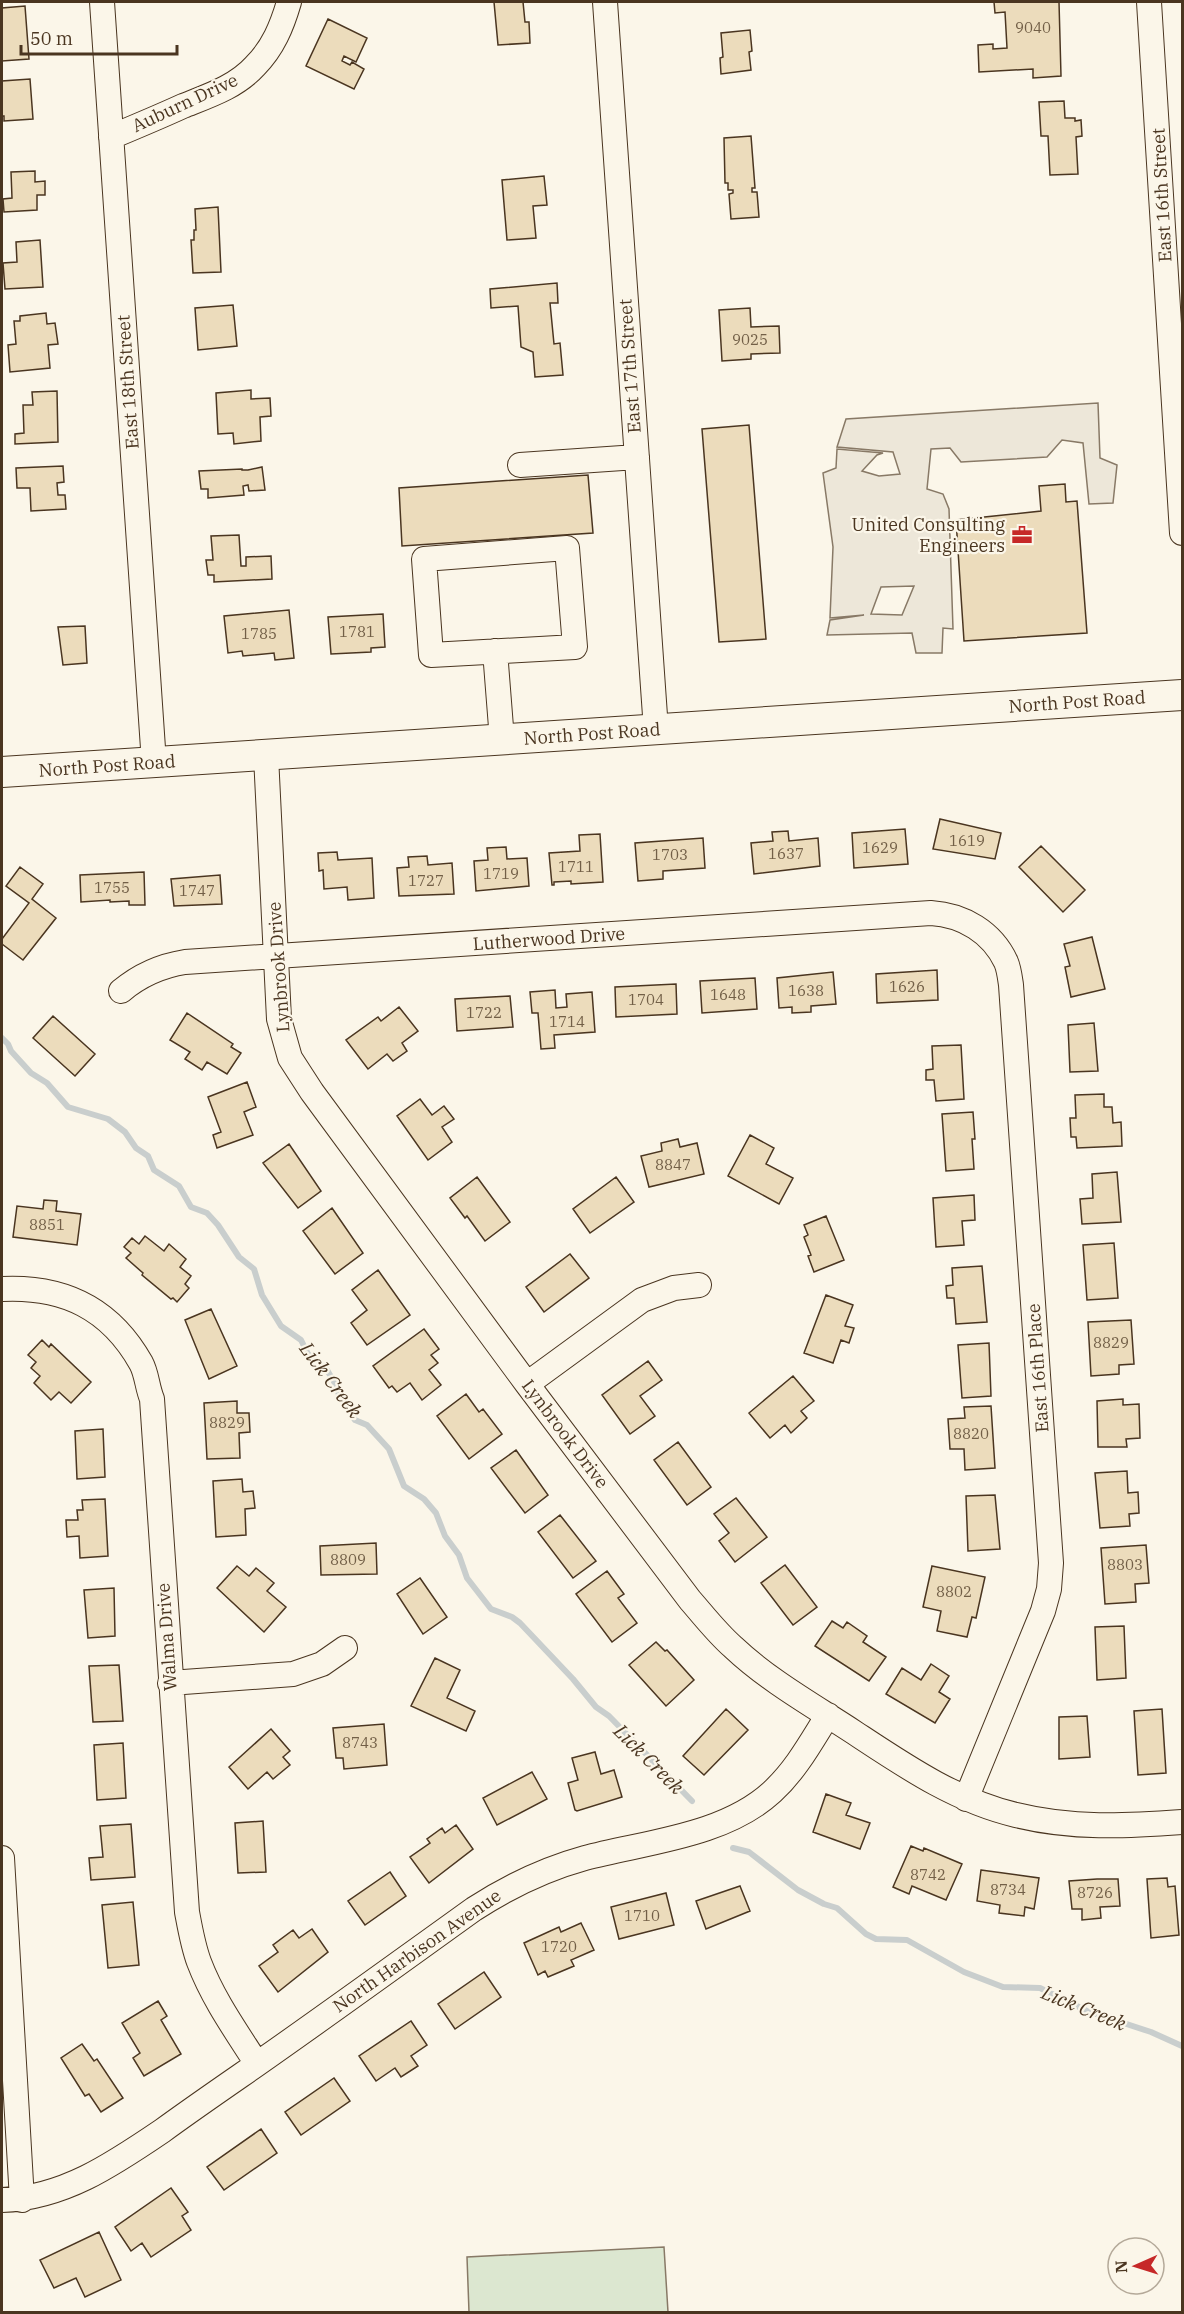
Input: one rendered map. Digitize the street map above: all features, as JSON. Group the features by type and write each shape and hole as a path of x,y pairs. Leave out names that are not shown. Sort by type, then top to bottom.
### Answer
{"main road":[{"name":"North Post Road","path":"2,772 1182,695"}],"street":[{"name":"East 18th Street","path":"102,2 154,763"},
{"name":"Auburn Drive","path":"111,137 221,90 245,76 256,66 273,43 282,25 289,2"},
{"name":"East 17th Street","path":"605,2 656,730"},
{"name":"East 16th Street","path":"1149,2 1182,532"},
{"path":"520,465 637,457"},
{"path":"567,548 574,647 495,651 431,655 424,559 567,548"},
{"path":"495,651 502,740"},
{"name":"Lynbrook Drive","path":"266,756 281,1029 290,1058 300,1075 527,1384 690,1600 718,1633 761,1671 905,1766 966,1798 1015,1815 1068,1825 1120,1826 1182,1822"},
{"name":"Lutherwood Drive","path":"120,991 139,977 171,964 931,913 954,916 981,931"},
{"name":"East 16th Place","path":"966,1798 1043,1611 1050,1581 1051,1563 1011,986 1006,962 981,931"},
{"path":"527,1384 642,1300 674,1288 699,1285"},
{"name":"Walma Drive","path":"2,1289 44,1290 66,1296 87,1306 100,1314 122,1335 134,1351 144,1372 152,1399 184,1892 198,1959 214,1994 257,2064"},
{"path":"170,1683 292,1674 322,1664 345,1648"},
{"name":"North Harbison Avenue","path":"12,2200 61,2189 107,2168 474,1909 503,1891 562,1865 701,1830 750,1808 787,1778 828,1715"},
{"path":"2,1858 12,2200"}],"green space":[{"path":"664,2247 668,2312 469,2312 467,2257"}],"shaded area":[{"path":"1098,403 1100,458 1117,465 1113,503 1089,504 1083,443 1062,440 1047,457 961,462 950,448 931,449 927,489 943,494 949,509 953,629 943,628 942,653 916,653 912,633 827,635 830,620 864,615 830,618 833,547 823,473 836,468 837,449 883,453 877,455 862,471 879,476 900,474 893,452 837,447 846,419","holes":["914,586 902,615 871,614 881,587"]}],"building":[{"path":"494,2 523,2 525,22 529,22 530,43 498,45"},
{"path":"994,2 1059,2 1061,76 1033,78 1033,69 979,72 978,45 993,44 993,49 1007,48 1005,12 995,13"},
{"path":"25,6 29,59 2,61 2,8"},
{"path":"328,19 367,38 356,62 344,56 342,61 350,65 352,62 364,69 354,89 306,66"},
{"path":"750,30 751,70 721,74 720,58 723,57 721,33"},
{"path":"30,79 33,119 4,121 2,81"},
{"path":"1064,101 1065,118 1081,120 1082,136 1076,137 1078,174 1050,175 1048,136 1041,136 1039,102"},
{"path":"751,136 755,188 752,188 752,192 757,192 759,217 731,219 729,194 733,193 733,190 728,190 728,183 725,183 724,138"},
{"path":"35,171 35,182 45,181 45,195 37,195 37,210 4,212 3,199 12,198 11,172"},
{"path":"544,176 547,205 533,206 536,238 507,240 502,180"},
{"path":"218,207 221,272 193,273 191,240 194,240 194,230 196,230 195,209"},
{"path":"40,240 43,287 5,289 3,263 17,262 16,242"},
{"path":"557,283 558,303 550,303 554,344 560,343 563,375 535,377 533,352 521,347 518,306 491,308 490,289"},
{"path":"233,305 237,346 198,350 195,308"},
{"path":"750,308 751,327 779,326 780,353 751,354 751,359 722,361 719,310"},
{"path":"46,313 47,324 55,323 58,344 48,345 50,368 10,372 8,345 16,344 14,321 20,321 20,316"},
{"path":"251,390 251,399 270,398 271,416 260,417 261,441 234,444 233,433 218,434 216,393"},
{"path":"57,391 58,442 15,444 15,434 24,433 23,405 33,405 32,392"},
{"path":"749,425 766,639 719,642 702,429"},
{"path":"63,466 64,482 57,483 58,495 65,495 66,509 31,511 30,488 17,488 16,468"},
{"path":"262,467 265,490 249,491 248,485 243,486 244,495 208,498 208,489 201,489 199,471 248,470"},
{"path":"588,475 593,533 402,546 399,488"},
{"path":"1065,484 1066,502 1077,501 1087,633 964,641 956,520 1041,511 1039,486"},
{"path":"239,535 241,566 246,566 246,557 271,556 272,579 214,582 214,575 208,575 206,560 213,560 211,536"},
{"path":"289,610 294,658 275,660 274,653 243,656 242,651 228,653 224,616"},
{"path":"383,614 385,647 371,648 371,652 331,654 328,617"},
{"path":"85,626 87,663 63,665 58,627"},
{"path":"940,819 1001,833 995,859 933,849"},
{"path":"905,829 908,864 854,868 852,833"},
{"path":"788,831 789,841 818,838 820,866 754,874 751,843 773,841 772,832"},
{"path":"600,834 603,882 571,884 571,881 554,882 552,885 549,853 580,851 579,835"},
{"path":"703,838 705,868 663,871 663,879 638,881 635,843"},
{"path":"1041,846 1085,890 1063,912 1019,867"},
{"path":"506,847 507,859 527,858 529,886 476,891 474,861 488,860 487,848"},
{"path":"337,852 338,860 372,858 374,898 348,900 347,887 324,889 323,870 319,871 318,853"},
{"path":"427,856 428,865 452,863 454,894 399,896 397,868 409,867 408,857"},
{"path":"20,867 43,884 32,899 56,918 23,960 2,944 2,939 29,903 6,886"},
{"path":"144,872 145,905 129,905 129,901 110,902 110,900 81,902 80,875"},
{"path":"220,875 222,904 174,906 171,879"},
{"path":"1092,937 1105,989 1071,997 1065,967 1070,966 1064,944"},
{"path":"937,970 938,1000 877,1003 876,974"},
{"path":"833,972 836,1004 811,1006 811,1012 792,1013 792,1007 779,1008 777,978"},
{"path":"755,978 757,1009 702,1013 700,981"},
{"path":"676,984 677,1014 616,1017 615,987"},
{"path":"555,990 556,1008 567,1007 566,994 592,992 595,1032 554,1035 555,1048 541,1049 538,1013 532,1013 530,992"},
{"path":"510,996 513,1027 457,1031 455,999"},
{"path":"399,1007 418,1031 402,1043 407,1051 393,1061 387,1054 368,1069 346,1040 378,1017 381,1021"},
{"path":"187,1013 233,1044 231,1047 241,1053 227,1074 207,1062 202,1070 185,1059 190,1052 170,1040"},
{"path":"53,1016 95,1054 75,1076 33,1038"},
{"path":"1094,1023 1098,1071 1070,1072 1068,1025"},
{"path":"961,1045 964,1099 936,1101 934,1080 926,1080 926,1070 933,1069 932,1046"},
{"path":"247,1082 256,1107 244,1112 253,1135 217,1148 213,1135 221,1132 208,1097"},
{"path":"1104,1094 1104,1107 1112,1107 1113,1123 1121,1122 1122,1146 1077,1148 1076,1137 1071,1137 1070,1118 1076,1118 1075,1095"},
{"path":"420,1099 432,1115 444,1106 454,1119 442,1127 452,1142 428,1160 397,1116"},
{"path":"973,1112 974,1169 946,1171 942,1114"},
{"path":"750,1135 774,1148 766,1164 793,1178 779,1204 728,1176"},
{"path":"678,1139 680,1147 697,1143 704,1174 649,1187 641,1156 662,1151 661,1143"},
{"path":"289,1144 321,1191 298,1208 263,1163"},
{"path":"1117,1172 1121,1222 1082,1224 1080,1199 1093,1198 1092,1174"},
{"path":"477,1177 510,1222 485,1241 467,1216 465,1218 450,1198"},
{"path":"616,1177 634,1202 590,1233 573,1209"},
{"path":"974,1195 975,1220 962,1221 964,1245 936,1247 933,1198"},
{"path":"44,1200 57,1201 56,1211 81,1214 77,1245 13,1237 17,1206 43,1209"},
{"path":"332,1208 363,1253 335,1274 303,1231"},
{"path":"826,1216 844,1260 814,1272 808,1256 811,1255 804,1237 808,1235 804,1225"},
{"path":"145,1236 164,1251 169,1244 186,1259 180,1267 191,1276 185,1284 189,1288 177,1302 142,1275 143,1273 126,1258 131,1253 124,1247 132,1238 139,1244"},
{"path":"1114,1243 1118,1298 1087,1300 1083,1245"},
{"path":"570,1254 589,1278 544,1312 526,1287"},
{"path":"982,1266 987,1322 956,1324 954,1298 947,1298 946,1286 953,1285 952,1268"},
{"path":"378,1270 410,1315 367,1345 351,1323 367,1310 352,1290"},
{"path":"826,1295 853,1305 845,1326 854,1328 849,1343 841,1340 833,1363 804,1353"},
{"path":"211,1309 237,1366 209,1379 185,1320"},
{"path":"1131,1320 1134,1364 1119,1365 1119,1374 1091,1376 1088,1322"},
{"path":"424,1329 439,1349 431,1355 438,1363 429,1370 441,1385 422,1400 410,1383 397,1392 392,1386 389,1388 373,1366"},
{"path":"42,1340 49,1347 51,1344 91,1382 71,1403 59,1392 51,1400 34,1383 40,1376 31,1368 36,1362 28,1355"},
{"path":"989,1343 991,1396 962,1398 958,1345"},
{"path":"648,1361 662,1380 640,1396 655,1416 630,1434 602,1395"},
{"path":"793,1376 814,1401 801,1411 807,1418 791,1433 785,1425 770,1438 749,1413"},
{"path":"466,1394 479,1412 483,1409 502,1434 469,1459 437,1416"},
{"path":"1123,1399 1123,1405 1139,1404 1140,1438 1126,1439 1127,1447 1098,1447 1097,1401"},
{"path":"237,1401 237,1413 249,1413 250,1432 239,1433 240,1458 207,1459 204,1403"},
{"path":"991,1406 995,1468 965,1470 964,1449 950,1449 948,1419 965,1418 964,1407"},
{"path":"103,1429 105,1477 77,1479 75,1431"},
{"path":"678,1442 711,1487 687,1505 654,1460"},
{"path":"516,1450 548,1495 525,1513 491,1468"},
{"path":"1127,1471 1128,1493 1138,1492 1139,1513 1129,1514 1130,1526 1100,1528 1095,1473"},
{"path":"242,1479 243,1492 253,1491 255,1508 245,1509 246,1535 216,1537 213,1481"},
{"path":"995,1495 1000,1549 968,1551 966,1496"},
{"path":"736,1498 767,1537 735,1562 719,1541 729,1533 714,1514"},
{"path":"105,1499 108,1556 80,1558 79,1536 67,1537 66,1520 78,1520 77,1510 83,1510 82,1500"},
{"path":"560,1515 596,1561 573,1578 538,1532"},
{"path":"376,1543 377,1574 321,1575 320,1546"},
{"path":"1146,1545 1149,1583 1135,1584 1136,1602 1105,1604 1101,1548"},
{"path":"785,1565 817,1607 793,1625 761,1583"},
{"path":"237,1566 249,1576 256,1568 274,1583 267,1591 286,1607 264,1632 217,1588"},
{"path":"932,1566 985,1577 976,1618 972,1617 967,1637 937,1631 941,1611 923,1607"},
{"path":"607,1571 624,1594 618,1598 637,1623 612,1642 576,1594"},
{"path":"420,1578 447,1617 423,1634 397,1594"},
{"path":"114,1588 115,1636 88,1638 84,1590"},
{"path":"832,1621 843,1628 847,1622 867,1636 863,1642 886,1657 869,1681 815,1646"},
{"path":"1124,1626 1126,1678 1097,1680 1095,1627"},
{"path":"656,1642 665,1651 667,1650 694,1680 666,1706 629,1665"},
{"path":"435,1658 460,1670 447,1698 475,1711 466,1731 411,1706"},
{"path":"931,1664 949,1676 939,1692 950,1699 935,1723 886,1694 902,1668 921,1680"},
{"path":"119,1665 123,1721 93,1722 89,1666"},
{"path":"726,1709 748,1730 704,1775 683,1756"},
{"path":"1162,1709 1166,1773 1138,1775 1134,1711"},
{"path":"1087,1716 1090,1757 1059,1759 1059,1717"},
{"path":"384,1724 387,1765 344,1769 343,1758 336,1758 333,1728"},
{"path":"271,1729 290,1751 283,1757 290,1765 273,1779 267,1772 248,1789 229,1767"},
{"path":"123,1743 126,1798 97,1800 94,1745"},
{"path":"595,1752 601,1774 614,1770 622,1797 577,1811 568,1783 578,1780 572,1758"},
{"path":"532,1772 547,1799 497,1825 483,1798"},
{"path":"826,1794 851,1803 846,1815 870,1823 860,1849 813,1832"},
{"path":"263,1821 266,1872 238,1873 235,1823"},
{"path":"131,1824 135,1877 91,1880 89,1858 103,1857 100,1826"},
{"path":"456,1825 473,1849 429,1883 410,1857 430,1843 427,1839 442,1828 445,1833"},
{"path":"911,1846 923,1851 924,1848 962,1864 946,1900 912,1886 909,1894 893,1887"},
{"path":"981,1870 1039,1878 1034,1909 1025,1907 1024,1916 999,1913 1000,1905 977,1901"},
{"path":"390,1872 406,1896 365,1925 348,1901"},
{"path":"1167,1878 1168,1887 1175,1886 1179,1935 1151,1938 1147,1879"},
{"path":"1118,1879 1120,1906 1100,1907 1101,1918 1082,1920 1082,1909 1072,1909 1069,1881"},
{"path":"740,1886 750,1911 706,1929 696,1901"},
{"path":"666,1893 674,1925 619,1939 611,1907"},
{"path":"133,1902 139,1965 108,1968 102,1905"},
{"path":"581,1923 594,1950 571,1960 574,1966 548,1977 545,1971 538,1975 524,1943 559,1927 561,1932"},
{"path":"312,1929 328,1952 278,1992 259,1966 278,1952 273,1945 293,1930 299,1938"},
{"path":"484,1972 501,1997 455,2029 438,2004"},
{"path":"158,2001 167,2016 161,2020 181,2054 144,2076 133,2058 140,2053 122,2023"},
{"path":"411,2021 427,2045 411,2056 418,2066 401,2077 395,2068 376,2081 359,2056"},
{"path":"82,2044 94,2061 97,2059 123,2098 101,2112 89,2094 85,2096 61,2058"},
{"path":"334,2078 350,2101 301,2135 285,2112"},
{"path":"261,2129 277,2153 224,2190 207,2167"},
{"path":"171,2188 188,2212 182,2216 191,2230 151,2257 142,2243 131,2251 115,2227"},
{"path":"99,2232 121,2280 85,2297 76,2278 54,2288 40,2260"}],"waterway":[{"name":"Lick Creek","path":"2,1038 31,1073 47,1083 68,1107 108,1119 125,1132 136,1148 148,1156 154,1170 179,1186 191,1207 207,1213 218,1225 239,1257 254,1269 262,1295 281,1326 301,1340 308,1354 327,1370 355,1420 367,1425 389,1449 404,1486 424,1499 436,1513 445,1536 459,1555 467,1578 491,1609 512,1617 520,1623 596,1707 609,1716 692,1801"},
{"name":"Lick Creek","path":"733,1848 749,1852 798,1890 824,1904 837,1908 866,1934 876,1939 907,1940 964,1972 1003,1987 1040,1988 1087,2011 1151,2032 1182,2046"}],"place":[{"name":"United Consulting Engineers","path":"1022,535"}]}
